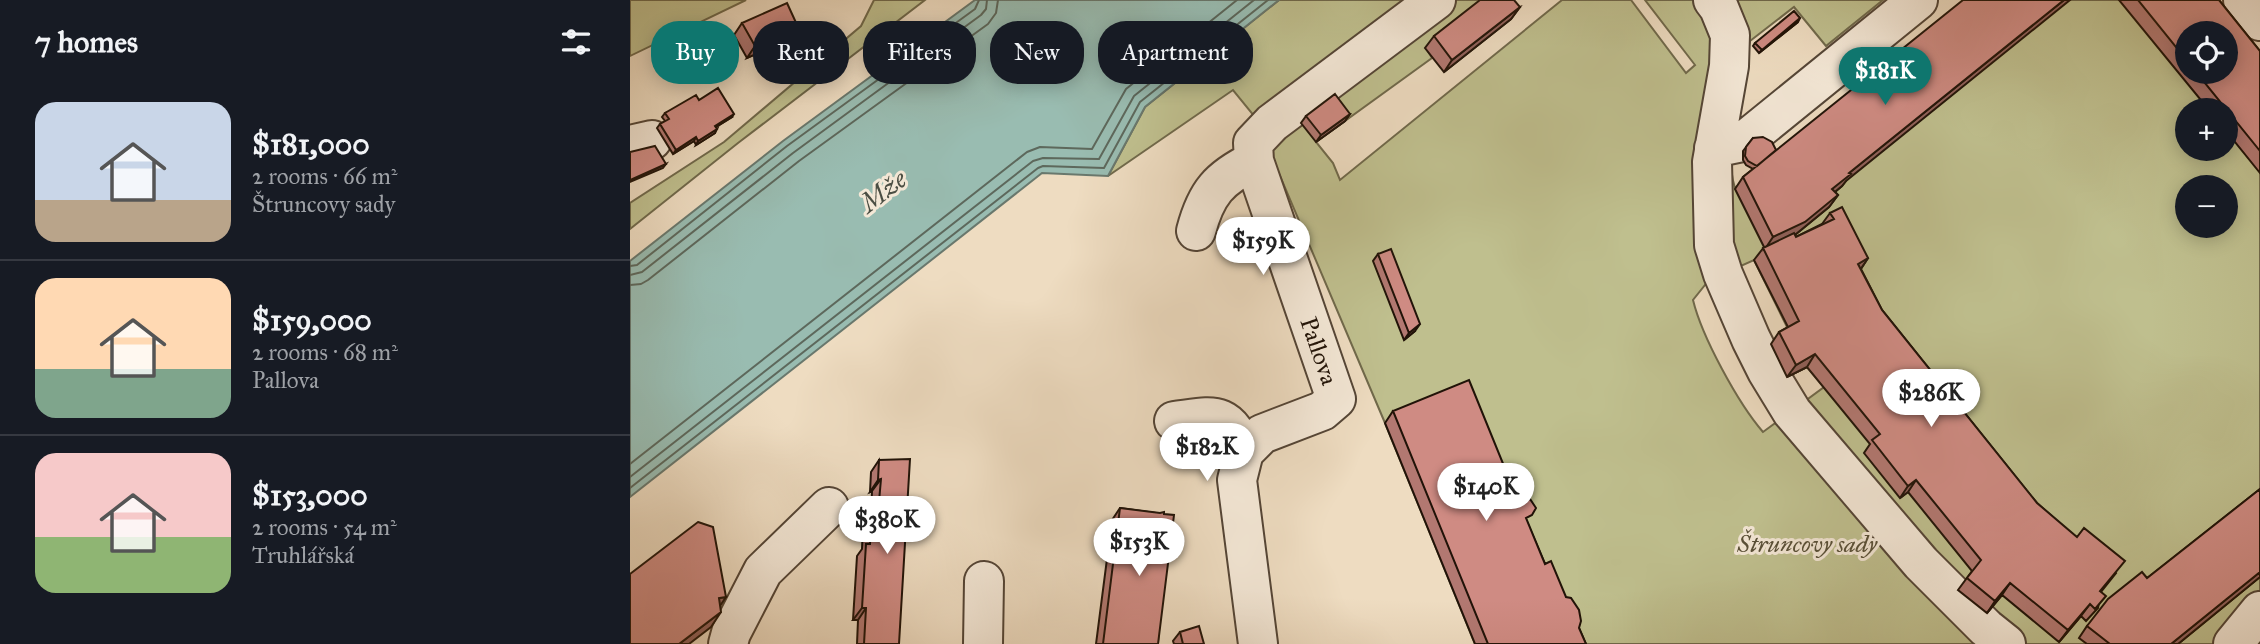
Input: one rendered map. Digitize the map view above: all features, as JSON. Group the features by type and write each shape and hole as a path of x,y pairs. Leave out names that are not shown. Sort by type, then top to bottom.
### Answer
{"street":[{"path":"1196,231 1202,209 1212,191 1254,152 1272,122 1436,0"},
{"path":"1714,148 1743,142 1918,0"},
{"path":"2243,0 2260,21"},
{"path":"1720,3 1730,35 1730,58 1712,163 1714,245 1723,274 1767,372 1792,412 1921,562 1986,628 2006,644"},
{"name":"Pallova","path":"1244,452 1262,434 1322,411 1336,399 1254,152"},
{"path":"1174,421 1220,418 1234,429 1244,452 1237,480 1258,644"},
{"path":"728,644 763,570 830,507"},
{"path":"983,644 984,582"},
{"path":"2235,644 2260,611"},
{"path":"2235,644 2260,637"}],"green space":[{"path":"630,0 746,0 702,21 651,21 651,46 630,56"},
{"path":"874,0 925,0 898,21 864,21"},
{"name":"Štruncovy sady","path":"1279,0 1487,0 1426,48 1432,58 1316,142 1333,163 1340,180 1562,0 1631,0 1686,73 1695,65 1645,0 1883,0 1826,46 1794,7 1750,41 1731,133 1731,170 1735,188 1970,0 2201,0 2218,21 2175,21 2175,84 2238,84 2238,46 2260,73 2260,644 1475,644 1255,117 1233,90 1108,176 1145,107 1174,84 1253,84 1253,21","holes":["1754,260 1790,333 1787,377 1807,367 1824,387 1763,432 1722,369 1704,332 1693,300 1709,280"]},
{"path":"863,22 863,47 849,58 849,36"},
{"path":"792,84 815,84 630,229 630,203 724,142"}],"water":[{"name":"Mže","path":"975,0 1279,0 1253,21 1098,21 1098,84 1174,84 1145,107 1108,176 1042,173 630,497 630,261 863,82 976,84 976,21 946,21"}],"building":[{"path":"1480,0 1514,0 1520,7 1452,60 1434,36"},
{"path":"1963,0 2064,0 1849,173 1851,174 1832,189 1838,195 1805,222 1773,237 1743,177"},
{"path":"2138,0 2219,0 2236,21 2175,21 2175,46"},
{"path":"787,3 795,21 753,21 753,42 742,23"},
{"path":"1794,11 1800,18 1762,50 1755,43"},
{"path":"2238,24 2260,51 2260,151 2238,124 2238,98 2217,98 2206,84 2238,84"},
{"path":"718,88 734,114 698,141 696,137 676,150 660,124 669,119 665,113 696,95 699,100"},
{"path":"1335,94 1350,114 1321,135 1306,116"},
{"path":"1763,137 1772,142 1776,150 1757,166 1745,156 1746,147 1753,138"},
{"path":"655,146 666,164 630,180 630,152"},
{"path":"1842,207 1868,258 1858,264 1882,310 2037,503 2077,537 2084,528 2125,561 2100,591 2106,596 2095,609 2090,604 2068,630 2010,583 1995,601 1967,578 1981,560 1916,480 1908,486 1872,440 1880,434 1815,354 1796,365 1779,332 1799,321 1763,248 1794,233 1796,237 1834,219 1830,213"},
{"path":"1391,249 1420,324 1409,333 1378,254"},
{"path":"1469,380 1519,503 1530,499 1536,508 1532,515 1526,518 1545,564 1551,561 1566,597 1571,598 1579,610 1579,628 1586,644 1488,644 1393,411"},
{"path":"910,459 899,644 864,644 866,608 862,608 866,544 870,544 872,513 878,513 881,479 878,480 879,460"},
{"path":"2260,489 2260,572 2171,644 2110,644 2087,626 2108,599 2142,572 2147,578"},
{"path":"1120,508 1174,515 1158,644 1103,644"},
{"path":"698,522 713,527 726,597 719,598 721,612 679,644 630,644 630,574"},
{"path":"1199,626 1204,644 1183,644 1180,632"}]}
